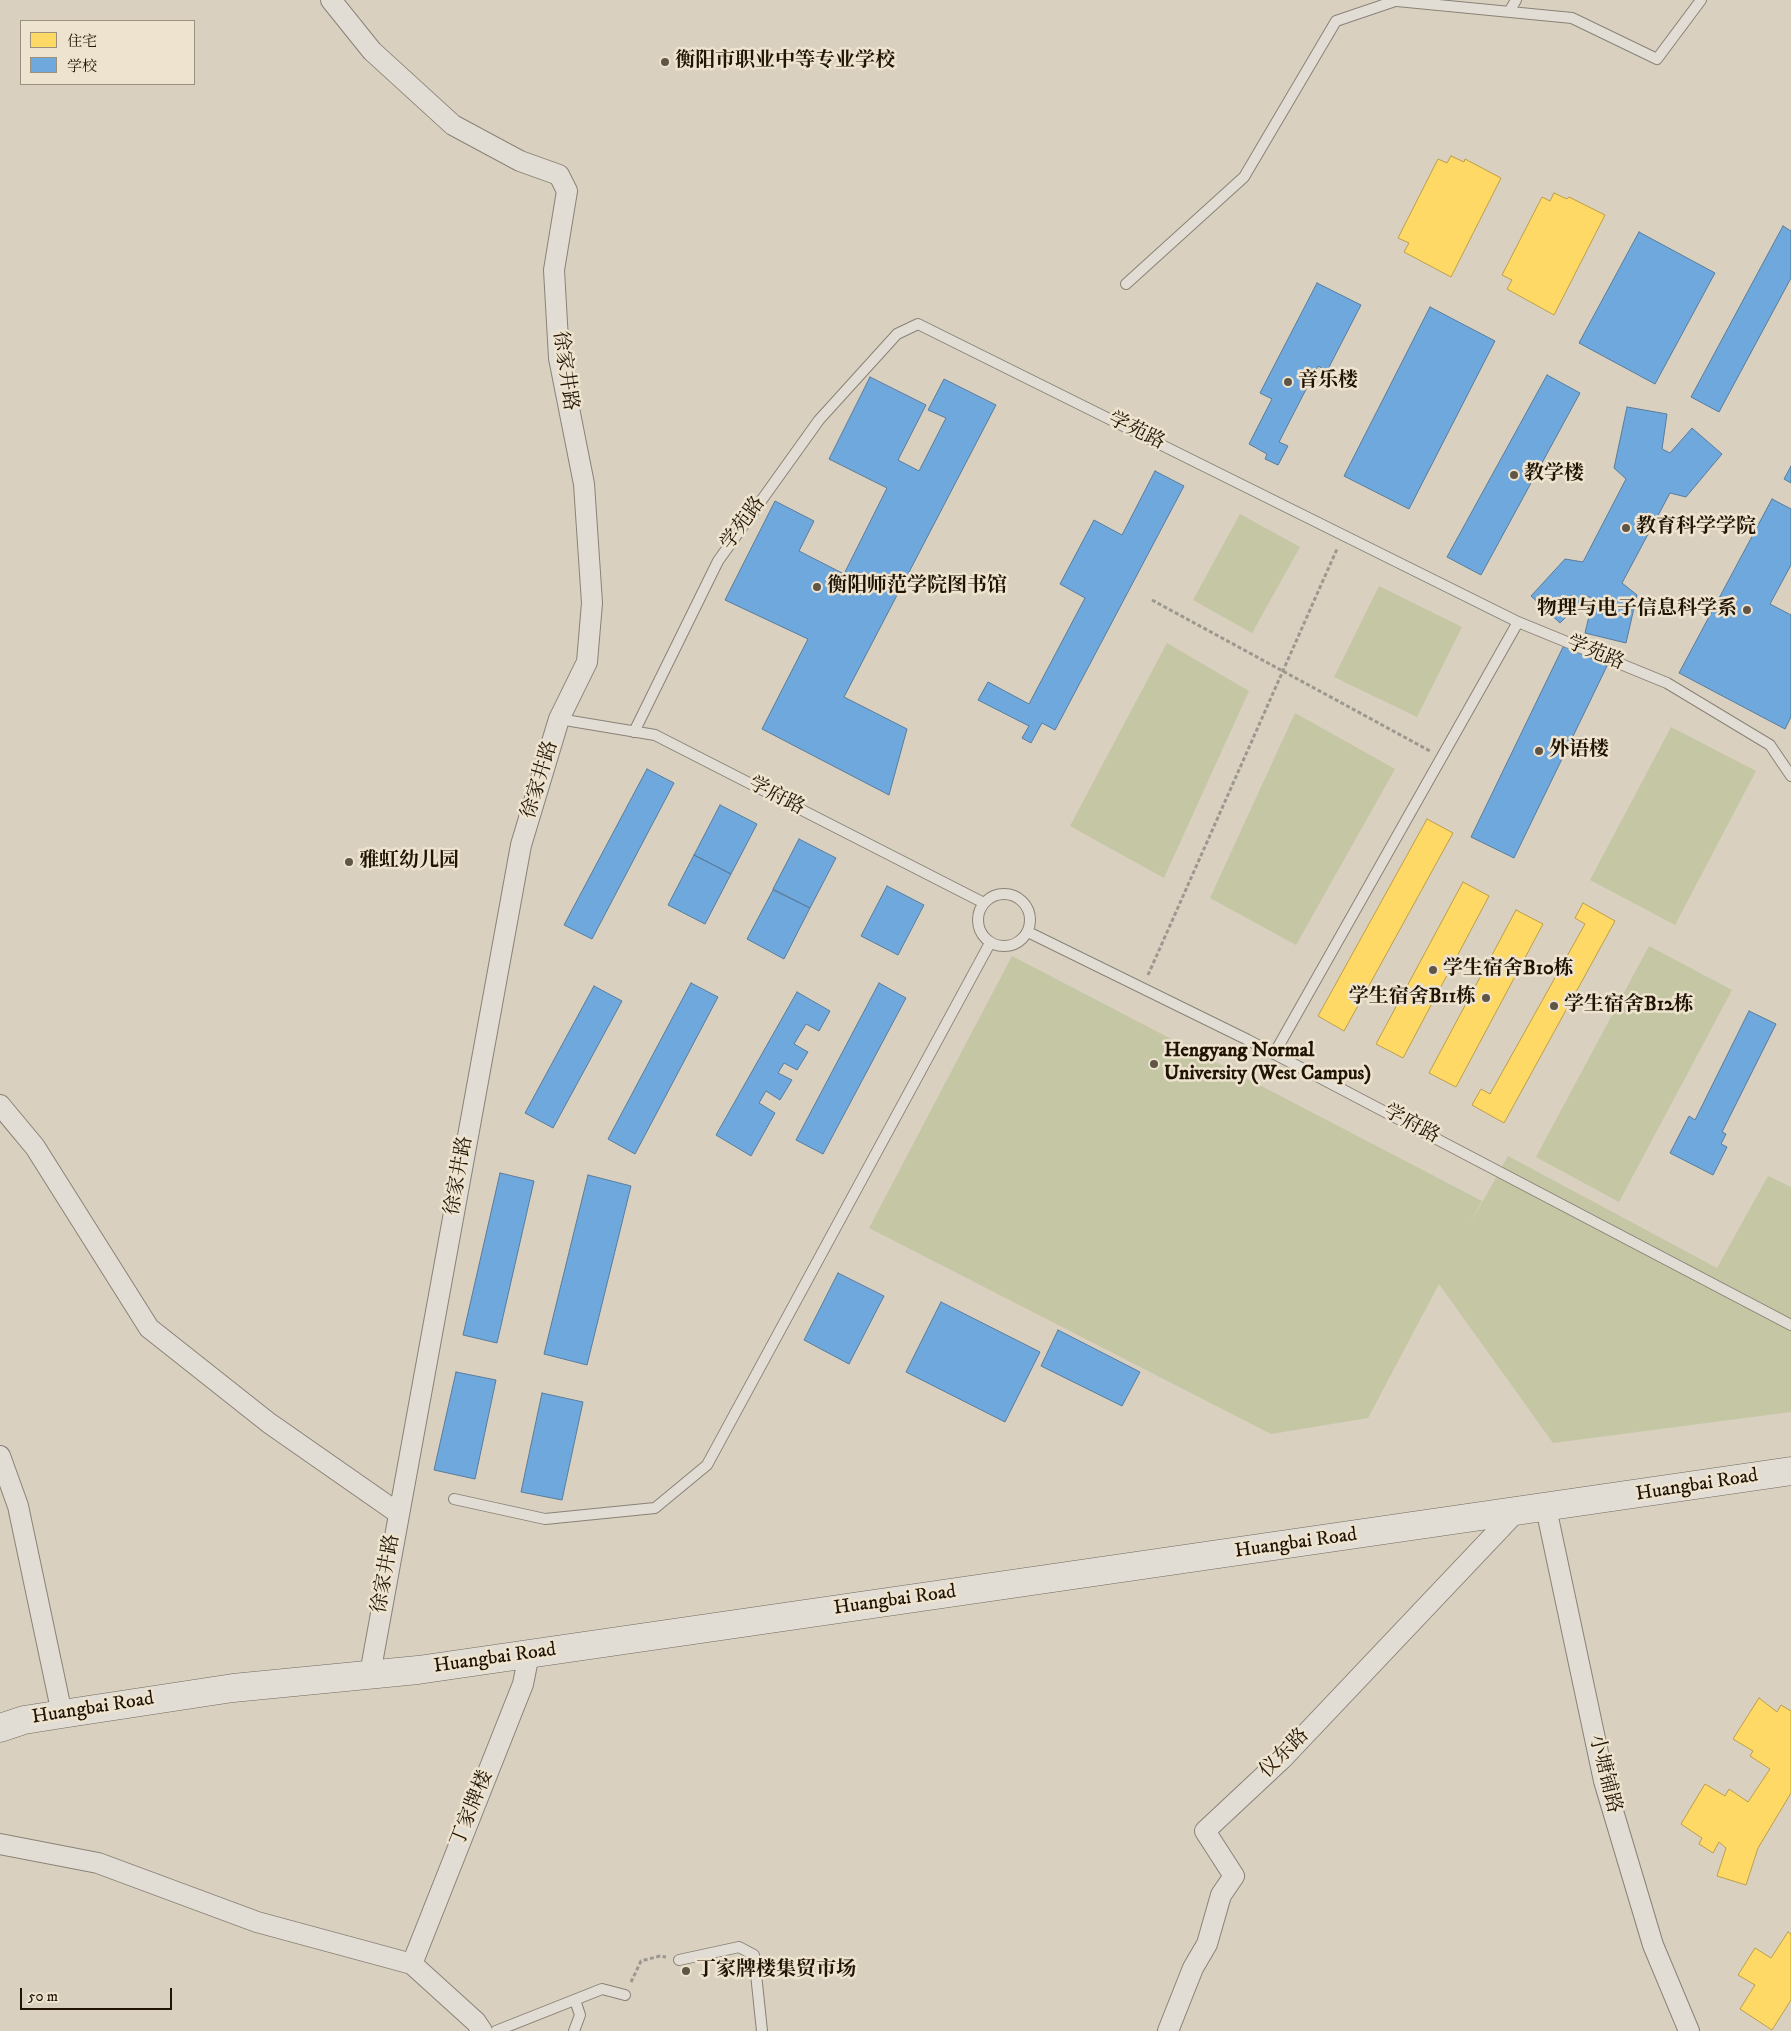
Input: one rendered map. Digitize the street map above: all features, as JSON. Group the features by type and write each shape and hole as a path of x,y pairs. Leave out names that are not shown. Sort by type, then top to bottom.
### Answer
{"main road":[{"name":"Huangbai Road","path":"0,1728 24,1720 233,1688 370,1674 529,1654 1515,1513 1791,1471"}],"street":[{"name":"徐家井路","path":"332,0 372,51 453,126 520,161 559,175 567,191 554,270 559,358 584,484 592,603 587,662 559,719 521,846 370,1674"},
{"path":"0,1105 35,1147 149,1328 269,1423 398,1513"},
{"path":"0,1456 18,1506 62,1714"},
{"name":"小塘铺路","path":"1546,1508 1604,1781 1652,1944 1690,2031"},
{"name":"仪东路","path":"1168,2031 1192,1968 1207,1944 1221,1896 1234,1876 1205,1830 1282,1759 1515,1513"},
{"name":"丁家牌楼","path":"412,1964 523,1684 529,1654"},
{"path":"0,1844 98,1863 257,1922 412,1964 476,2022 482,2031"}],"lane":[{"path":"1509,12 1516,0"},
{"path":"1126,284 1244,178 1336,21 1397,1 1572,18 1657,60 1701,0"},
{"name":"学苑路","path":"634,732 718,560 819,420 897,334 918,324 1518,622 1667,683 1770,745 1791,776"},
{"path":"1274,1054 1518,622"},
{"name":"学府路","path":"559,719 655,735 984,903"},
{"path":"1005,894 1016,897 1024,903 1029,912 1028,932 1022,939 1007,947 990,943 982,935 978,924 979,913 984,903 994,896 1005,894"},
{"name":"学府路","path":"1028,932 1274,1054 1791,1325"},
{"path":"454,1499 545,1519 655,1508 707,1465 990,943"},
{"path":"679,1960 739,1947 754,1955 762,2031"},
{"path":"496,2031 602,1989 625,1995"},
{"path":"574,2031 580,2015 575,2000"}],"path":[{"path":"1142,989 1344,534"},
{"path":"1152,600 1441,758"},
{"path":"625,1995 641,1961 660,1956 679,1960"}],"green space":[{"path":"1240,514 1300,547 1252,633 1193,600"},
{"path":"1379,586 1462,627 1417,717 1334,677"},
{"path":"1167,643 1249,691 1164,878 1070,826"},
{"path":"1295,713 1395,769 1296,945 1210,898"},
{"path":"1671,727 1756,771 1675,925 1590,880"},
{"path":"1649,946 1732,990 1619,1202 1536,1157"},
{"path":"1012,956 1482,1201 1468,1228 1508,1156 1717,1268 1768,1176 1791,1187 1791,1412 1553,1443 1439,1284 1368,1418 1271,1434 869,1228"}],"building: 住宅":[{"path":"1451,156 1464,162 1465,159 1501,178 1451,277 1404,252 1409,243 1398,238 1438,159 1447,163"},
{"path":"1554,193 1567,199 1569,197 1605,215 1554,315 1507,289 1512,280 1502,275 1542,197 1550,201"},
{"path":"1427,819 1453,833 1344,1031 1318,1016"},
{"name":"学生宿舍B10栋","path":"1463,882 1489,896 1403,1058 1376,1044"},
{"name":"学生宿舍B12栋","path":"1583,903 1615,921 1504,1123 1472,1105 1481,1089 1490,1094 1585,924 1575,918"},
{"name":"学生宿舍B11栋","path":"1516,910 1543,924 1456,1087 1429,1073"},
{"path":"1759,1698 1777,1712 1781,1705 1791,1711 1791,1793 1758,1848 1746,1885 1717,1876 1726,1848 1719,1842 1713,1853 1699,1844 1702,1838 1681,1824 1705,1784 1725,1796 1729,1789 1748,1802 1770,1769 1750,1756 1753,1751 1733,1739"},
{"path":"1788,1932 1791,1934 1791,2000 1772,2030 1740,2009 1755,1985 1738,1975 1755,1948 1771,1958"}],"building: 学校":[{"path":"1783,226 1791,231 1791,278 1719,412 1691,397"},
{"path":"1639,232 1715,273 1655,384 1579,343"},
{"name":"音乐楼","path":"1317,283 1361,305 1327,371 1318,366 1279,442 1288,446 1278,465 1265,459 1267,454 1249,444 1272,399 1260,393"},
{"path":"1430,307 1495,341 1409,509 1344,476"},
{"name":"教学楼","path":"1547,375 1580,393 1481,575 1447,557"},
{"name":"衡阳师范学院图书馆","path":"870,377 926,405 898,460 919,471 946,418 928,410 944,379 996,405 844,697 907,729 889,795 762,729 808,639 725,600 775,501 814,521 799,551 844,574 887,488 829,459"},
{"name":"教育科学学院","path":"1627,407 1667,414 1662,449 1670,453 1692,428 1722,454 1686,497 1670,493 1622,583 1637,595 1626,643 1585,633 1593,599 1587,596 1560,623 1531,596 1565,559 1583,562 1626,479 1614,468"},
{"path":"1791,466 1791,483 1784,479"},
{"path":"1155,471 1184,486 1055,730 1042,723 1031,743 1022,738 1029,726 978,700 988,682 1029,704 1085,598 1060,584 1094,520 1122,535"},
{"name":"物理与电子信息科学系","path":"1772,499 1791,509 1791,565 1770,604 1791,615 1791,717 1785,729 1679,673"},
{"name":"外语楼","path":"1564,645 1607,666 1514,858 1471,837"},
{"path":"647,769 674,783 592,939 564,925"},
{"path":"720,805 757,824 731,874 694,855"},
{"path":"799,839 836,858 810,908 773,889"},
{"path":"694,855 731,874 705,924 668,905"},
{"path":"887,886 924,905 898,955 861,936"},
{"path":"773,890 810,908 784,959 747,939"},
{"path":"691,983 718,997 635,1154 608,1139"},
{"path":"879,983 906,998 823,1154 796,1140"},
{"path":"594,986 622,1001 553,1128 525,1113"},
{"path":"797,992 830,1011 819,1031 806,1024 794,1044 808,1052 797,1070 784,1063 778,1073 792,1080 780,1100 766,1091 759,1103 775,1113 751,1156 716,1135"},
{"path":"1749,1011 1776,1024 1722,1132 1726,1134 1721,1144 1727,1147 1713,1175 1670,1153 1689,1116 1695,1120"},
{"path":"500,1173 534,1181 497,1343 463,1335"},
{"path":"588,1175 631,1186 587,1365 544,1354"},
{"path":"838,1273 884,1296 849,1364 804,1340"},
{"path":"941,1302 1040,1352 1005,1422 906,1372"},
{"path":"1058,1330 1140,1372 1122,1406 1041,1366"},
{"path":"456,1372 496,1380 475,1479 434,1470"},
{"path":"542,1393 583,1402 562,1500 521,1492"}],"place":[{"name":"衡阳市职业中等专业学校","path":"665,62"},
{"name":"音乐楼","path":"1288,382"},
{"name":"教学楼","path":"1514,475"},
{"name":"教育科学学院","path":"1626,528"},
{"name":"衡阳师范学院图书馆","path":"817,587"},
{"name":"物理与电子信息科学系","path":"1747,610"},
{"name":"外语楼","path":"1539,751"},
{"name":"雅虹幼儿园","path":"349,862"},
{"name":"学生宿舍B10栋","path":"1433,970"},
{"name":"学生宿舍B11栋","path":"1486,998"},
{"name":"学生宿舍B12栋","path":"1554,1006"},
{"name":"Hengyang Normal University (West Campus)","path":"1154,1064"},
{"name":"丁家牌楼集贸市场","path":"686,1971"}]}
